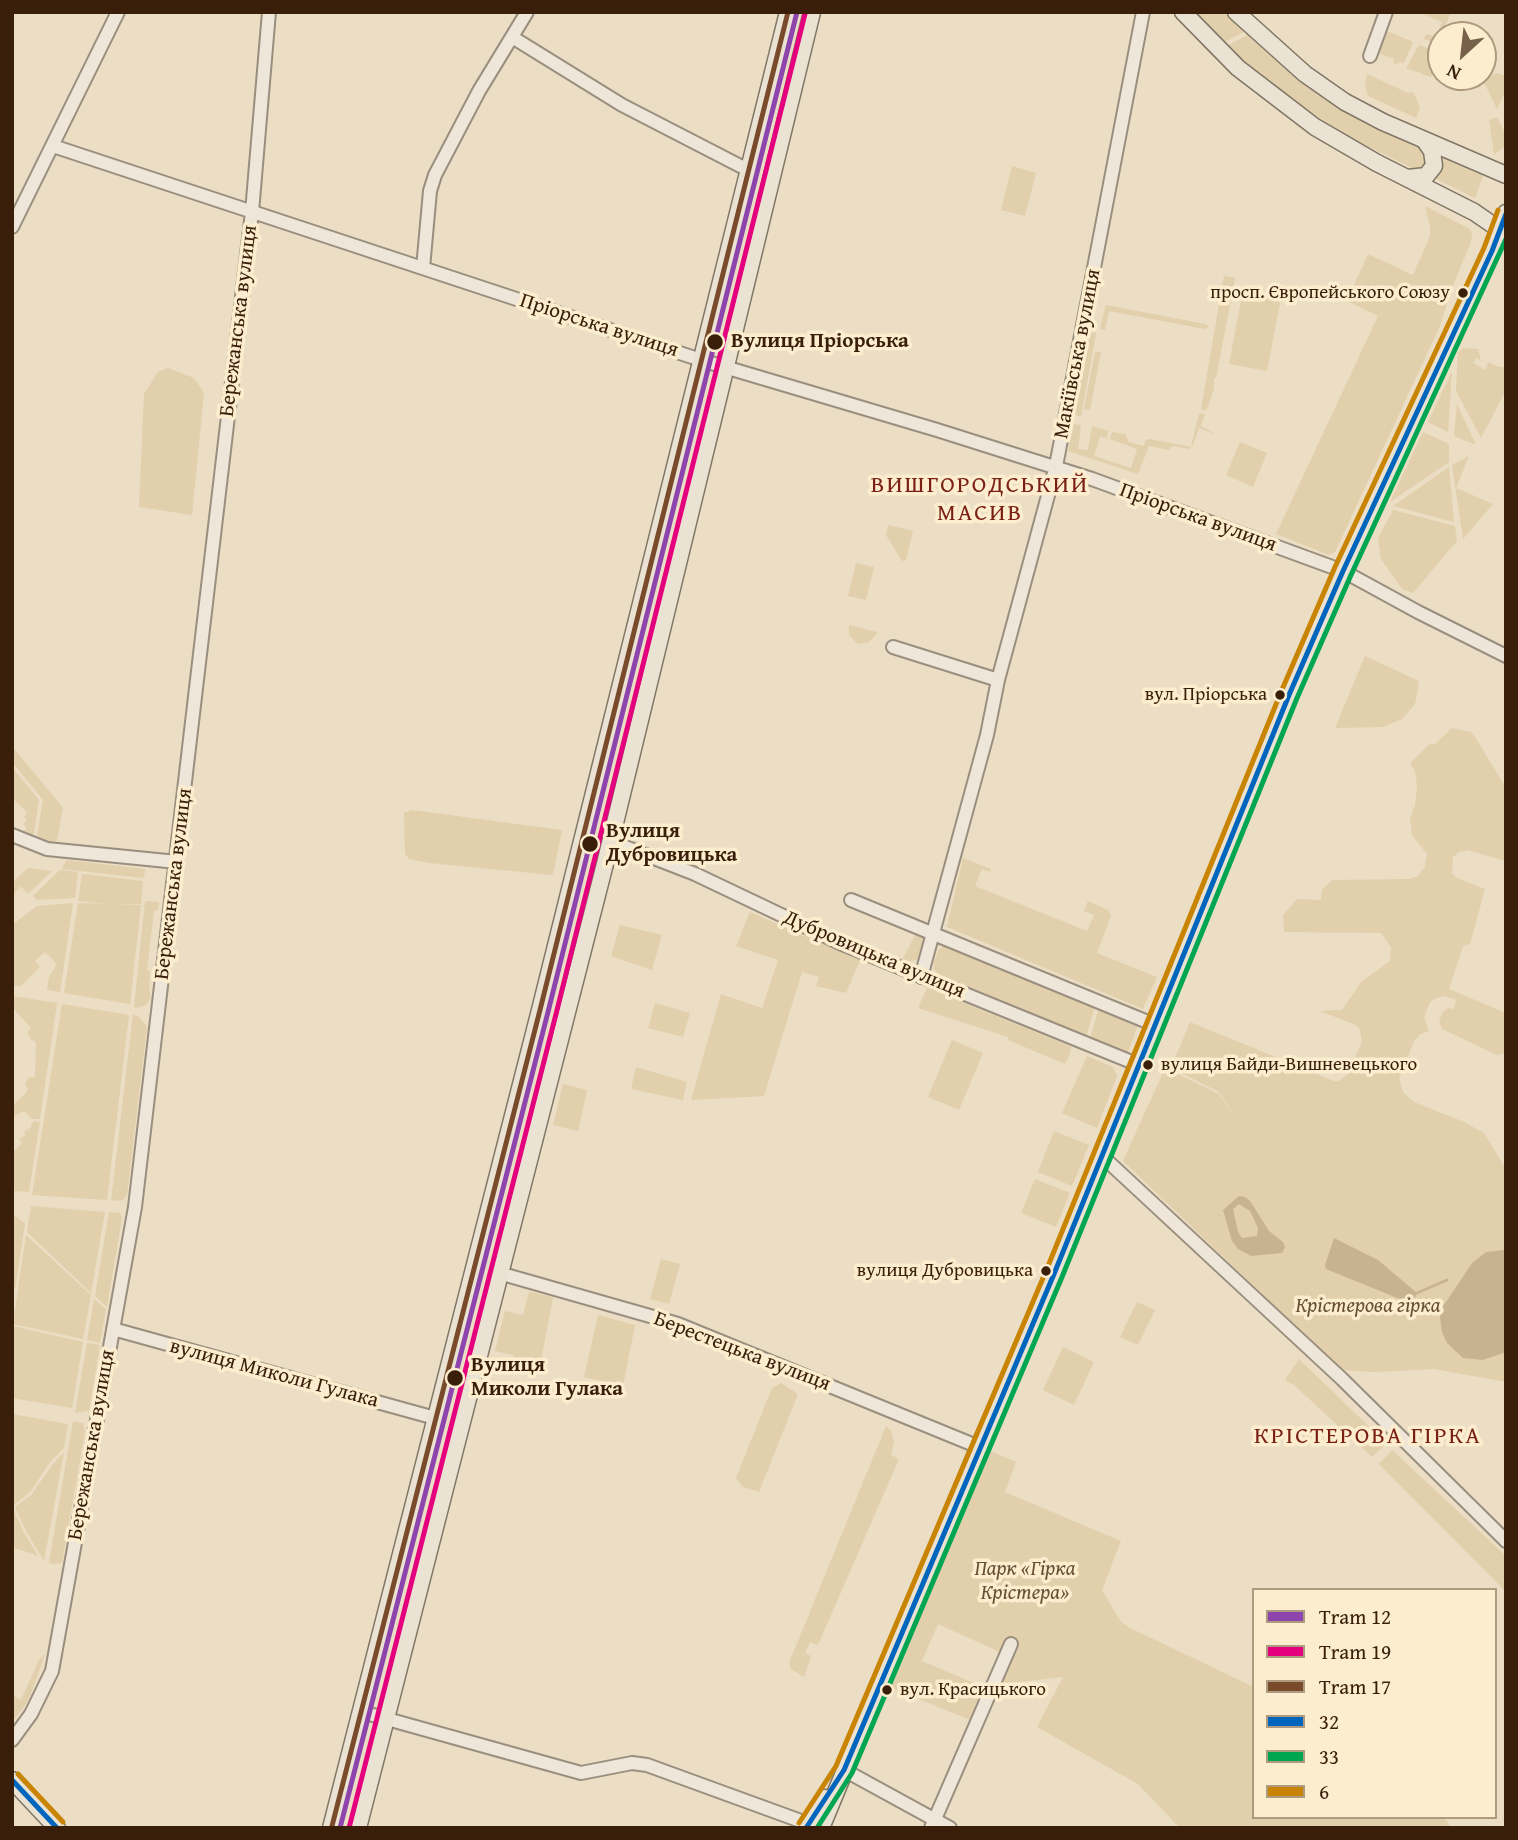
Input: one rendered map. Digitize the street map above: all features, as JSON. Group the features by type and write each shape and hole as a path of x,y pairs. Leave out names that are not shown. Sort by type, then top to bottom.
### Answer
{"main road":[{"path":"331,1828 540,1010 788,12"},
{"path":"358,1828 610,841 812,12"},
{"path":"1184,12 1238,68 1283,105 1348,147 1474,212 1503,232"},
{"path":"1236,12 1326,90 1383,122 1506,175"},
{"path":"1408,178 1426,176 1434,166 1432,151 1425,141"},
{"path":"812,1826 844,1770 1054,1274 1262,760 1343,571 1503,232 1506,213"},
{"path":"12,1780 57,1828"}],"street":[{"path":"12,227 118,12"},
{"name":"Бережанська вулиця","path":"12,1740 30,1714 52,1671 135,1207 252,212 269,12"},
{"path":"423,268 430,191 435,175 479,91 527,12"},
{"name":"Макіївська вулиця","path":"921,976 987,735 998,680 1056,466 1143,12"},
{"path":"1370,56 1386,12"},
{"path":"512,37 622,105 750,171"},
{"name":"Пріорська вулиця","path":"53,146 701,360 1056,466 1343,571 1506,656"},
{"path":"893,647 998,680"},
{"path":"12,835 47,849 177,862"},
{"name":"Дубровицька вулиця","path":"610,841 695,874 840,943 1139,1065"},
{"name":"Дубровицька вулиця","path":"851,900 1155,1026"},
{"path":"1102,1156 1342,1380 1506,1541"},
{"name":"Берестецька вулиця","path":"499,1273 678,1324 979,1447"},
{"name":"вулиця Миколи Гулака","path":"113,1329 435,1418"},
{"path":"933,1824 1011,1644"},
{"path":"362,1712 582,1773 632,1763 647,1765 812,1826"},
{"path":"844,1770 933,1824 950,1828"}],"green space":[{"path":"1196,12 1224,12 1244,32 1223,43"},
{"path":"1418,12 1451,12 1447,21 1440,21"},
{"path":"1385,30 1413,42 1404,63 1399,62 1397,65 1393,63 1394,59 1379,53 1377,57 1374,56"},
{"path":"1247,35 1300,82 1327,100 1356,118 1423,148 1427,156 1425,167 1416,170 1347,136 1279,90 1227,46"},
{"path":"1419,45 1427,48 1427,76 1406,68"},
{"path":"1497,73 1506,76 1506,89 1497,109 1488,91 1497,91"},
{"path":"1367,74 1408,93 1413,92 1420,107 1416,118 1368,96 1365,85"},
{"path":"1497,117 1506,135 1506,145 1494,155 1489,120"},
{"path":"1438,156 1483,176 1475,198 1432,177"},
{"path":"1012,166 1036,173 1025,216 1001,210"},
{"path":"1425,206 1470,229 1471,242 1451,290 1440,326 1335,552 1329,555 1276,534 1378,316 1347,301 1368,254 1413,275 1430,236"},
{"path":"1224,276 1235,278 1214,389 1206,411 1201,409"},
{"path":"1243,290 1281,298 1267,371 1229,364"},
{"path":"1106,305 1209,326 1205,329 1109,311 1105,330 1100,329"},
{"path":"1089,332 1096,333 1081,417 1073,414"},
{"path":"1463,348 1478,349 1481,361 1476,358 1473,363 1486,370 1488,362 1506,367 1506,390 1481,438 1456,391 1458,352"},
{"path":"1095,352 1101,352 1090,410 1084,409"},
{"path":"168,368 194,378 204,393 192,515 139,507 144,394 158,372"},
{"path":"1452,371 1448,432 1428,422"},
{"path":"1457,404 1476,445 1454,436"},
{"path":"1199,413 1205,414 1201,426 1217,435 1199,428 1191,447"},
{"path":"1074,424 1081,425 1078,449 1088,450 1092,426 1108,431 1107,438 1100,436 1094,456 1131,468 1137,449 1110,439 1112,432 1125,434 1129,442 1143,446 1146,440 1150,439 1191,447 1189,449 1173,446 1169,450 1149,446 1138,474 1068,451"},
{"path":"1423,432 1449,444 1449,462 1390,502"},
{"path":"1240,442 1267,453 1253,487 1226,475"},
{"path":"1469,456 1456,488 1493,504 1463,539 1452,465"},
{"path":"1449,467 1454,522 1393,506"},
{"path":"1393,510 1455,526 1457,541 1413,593 1402,589 1381,559 1378,538"},
{"path":"888,525 913,531 906,560 902,561 886,535"},
{"path":"856,563 874,567 866,600 848,596"},
{"path":"849,625 877,632 869,642 858,644 849,635"},
{"path":"1365,656 1419,681 1415,704 1402,719 1383,727 1335,728"},
{"name":"Крістерова гірка","path":"1452,728 1472,732 1506,788 1506,861 1467,850 1453,857 1452,873 1457,878 1485,889 1470,944 1463,946 1449,989 1506,1013 1506,1053 1497,1055 1442,1029 1439,1021 1443,1012 1448,1008 1454,1009 1456,1000 1445,996 1436,998 1430,1002 1424,1017 1429,1031 1414,1041 1399,1079 1403,1092 1414,1102 1484,1133 1506,1169 1506,1382 1434,1369 1374,1372 1341,1370 1123,1161 1165,1068 1219,1094 1238,1121 1219,1092 1171,1068 1190,1022 1334,1081 1339,1081 1348,1074 1362,1042 1360,1030 1356,1025 1320,1011 1342,1010 1362,981 1390,961 1391,947 1381,933 1284,932 1283,915 1297,899 1321,900 1322,890 1332,880 1410,879 1418,876 1425,867 1427,854 1412,835 1410,818 1415,806 1417,786 1415,771 1410,763"},
{"path":"12,746 63,808 56,845 36,841 43,800 12,762"},
{"path":"12,767 39,800 33,840 12,832 12,825 21,834 27,828 23,824 27,820 24,817 27,812 12,798"},
{"path":"412,810 562,830 553,875 409,859 405,854 404,813"},
{"path":"963,858 991,869 990,872 982,869 975,886 1087,931 1094,915 1084,911 1088,901 1108,910 1111,916 1097,953 1157,977 1143,1009 947,927"},
{"path":"66,860 145,869 144,878 62,869"},
{"path":"28,868 52,871 28,894 21,886 12,896 12,883"},
{"path":"60,870 78,872 75,898 37,900 33,896"},
{"path":"82,874 143,881 141,904 78,901"},
{"path":"145,901 159,902 158,910 154,911 147,970 150,971 151,998 146,1005 136,1008 134,1007"},
{"path":"73,903 60,992 47,990 49,977 57,964 45,952 35,961 40,967 21,986 12,985 12,925 37,906"},
{"path":"78,903 141,905 130,1004 64,993"},
{"path":"750,912 860,960 846,993 816,986 819,977 802,972 764,1096 691,1100 721,994 762,1008 778,960 736,946"},
{"path":"620,925 662,935 652,970 611,956"},
{"path":"917,932 927,940 920,959 906,962 902,960"},
{"path":"947,945 1095,1006 1086,1038 940,976 934,969 934,962 939,949"},
{"path":"927,988 1072,1047 1067,1061 1065,1064 1008,1040 1008,1037 918,1008"},
{"path":"12,996 57,1003 40,1119 32,1119 24,1111 12,1117 12,1106 26,1093 28,1089 25,1085 29,1077 35,1077 36,1045 27,1032 31,1028 12,1007"},
{"path":"655,1003 690,1013 683,1037 648,1028"},
{"path":"62,1004 129,1015 107,1200 32,1195"},
{"path":"1099,1007 1138,1025 1128,1052 1090,1039"},
{"path":"133,1014 147,1027 127,1195 123,1200 111,1201"},
{"path":"952,1040 983,1053 959,1110 928,1097"},
{"path":"1087,1056 1113,1067 1117,1076 1097,1128 1062,1113"},
{"path":"636,1067 687,1082 683,1100 631,1089"},
{"path":"563,1084 587,1090 578,1131 553,1125"},
{"path":"34,1121 40,1122 29,1192 12,1191 12,1153 22,1143 19,1139 26,1135 24,1132 32,1127 30,1125"},
{"path":"1054,1131 1089,1145 1072,1186 1038,1172"},
{"path":"1035,1179 1070,1193 1056,1227 1021,1213"},
{"path":"31,1206 105,1212 91,1293 27,1232"},
{"path":"109,1212 120,1213 122,1218 107,1307 95,1296"},
{"path":"12,1214 25,1223 15,1289 12,1291"},
{"path":"26,1235 91,1295 83,1339 13,1324"},
{"path":"661,1259 680,1264 669,1304 650,1299"},
{"path":"529,1292 553,1297 540,1366 514,1361 513,1355 495,1351 505,1311 523,1315"},
{"path":"94,1299 106,1309 100,1343 87,1340"},
{"path":"1137,1302 1155,1310 1138,1345 1120,1337"},
{"path":"598,1315 635,1325 623,1386 584,1377"},
{"path":"13,1326 83,1342 72,1408 12,1398"},
{"path":"87,1343 100,1345 89,1411 75,1413"},
{"path":"1063,1347 1094,1362 1074,1405 1043,1390"},
{"path":"1299,1359 1386,1443 1372,1457 1294,1385 1285,1380"},
{"path":"781,1383 798,1394 759,1492 743,1487 736,1478 772,1388"},
{"path":"12,1414 68,1424 64,1448 50,1462 31,1491 14,1505"},
{"path":"73,1421 83,1423 85,1431 62,1563 54,1564 49,1563"},
{"path":"886,1426 894,1441 891,1455 899,1459 818,1645 810,1642 805,1653 811,1656 804,1677 791,1669 789,1663"},
{"name":"Парк «Гірка Крістера»","path":"986,1449 1016,1462 1005,1492 1121,1541 1102,1590 1121,1622 1252,1686 1252,1819 1445,1819 1451,1828 1180,1828 1138,1784 1037,1727 1063,1677 1002,1684 1013,1658 938,1624 922,1661 988,1689 975,1722 885,1685"},
{"path":"1392,1450 1506,1556 1506,1592 1379,1464"},
{"path":"64,1452 44,1561 15,1507 31,1495"},
{"path":"13,1509 23,1531 38,1556 12,1547"},
{"path":"45,1654 31,1694 12,1721 12,1695 21,1700 39,1660"}],"shaded area":[{"path":"1239,1196 1245,1197 1269,1231 1283,1242 1285,1247 1282,1253 1251,1256 1238,1249 1232,1241 1223,1210","holes":["1239,1204 1250,1211 1258,1228 1257,1236 1242,1238 1233,1209"]},
{"path":"1334,1238 1378,1260 1417,1293 1412,1304 1326,1269"},
{"path":"1504,1250 1506,1352 1483,1360 1463,1358 1447,1343 1442,1332 1442,1308 1472,1263 1486,1252"}],"waterway":[{"path":"1417,1293 1447,1280"}],"tram line":[{"name":"17","path":"332,1826 540,1010 788,12"},
{"name":"12","path":"340,1828 548,1012 797,12"},
{"name":"19","path":"349,1828 556,1014 805,14"}],"transit line":[{"name":"6","path":"799,1823 836,1766 1046,1271 1281,692 1335,567 1484,248 1498,210"},
{"name":"32","path":"806,1828 844,1770 1054,1274 1289,695 1343,571 1492,251 1506,214"},
{"name":"33","path":"817,1828 852,1773 1062,1277 1297,698 1506,239"},
{"name":"6","path":"18,1774 63,1822"},
{"name":"32","path":"12,1780 57,1828"}],"place":[{"name":"просп. Європейського Союзу","path":"1463,293"},
{"name":"Вулиця Пріорська","path":"715,342"},
{"name":"вул. Пріорська","path":"1280,695"},
{"name":"Вулиця Дубровицька","path":"590,844"},
{"name":"вулиця Байди-Вишневецького","path":"1148,1065"},
{"name":"вулиця Дубровицька","path":"1046,1271"},
{"name":"Вулиця Миколи Гулака","path":"455,1378"},
{"name":"вул. Красицького","path":"887,1690"}],"district":[{"name":"ВИШГОРОДСЬКИЙ МАСИВ","path":"980,500"},
{"name":"КРІСТЕРОВА ГІРКА","path":"1368,1437"}]}
